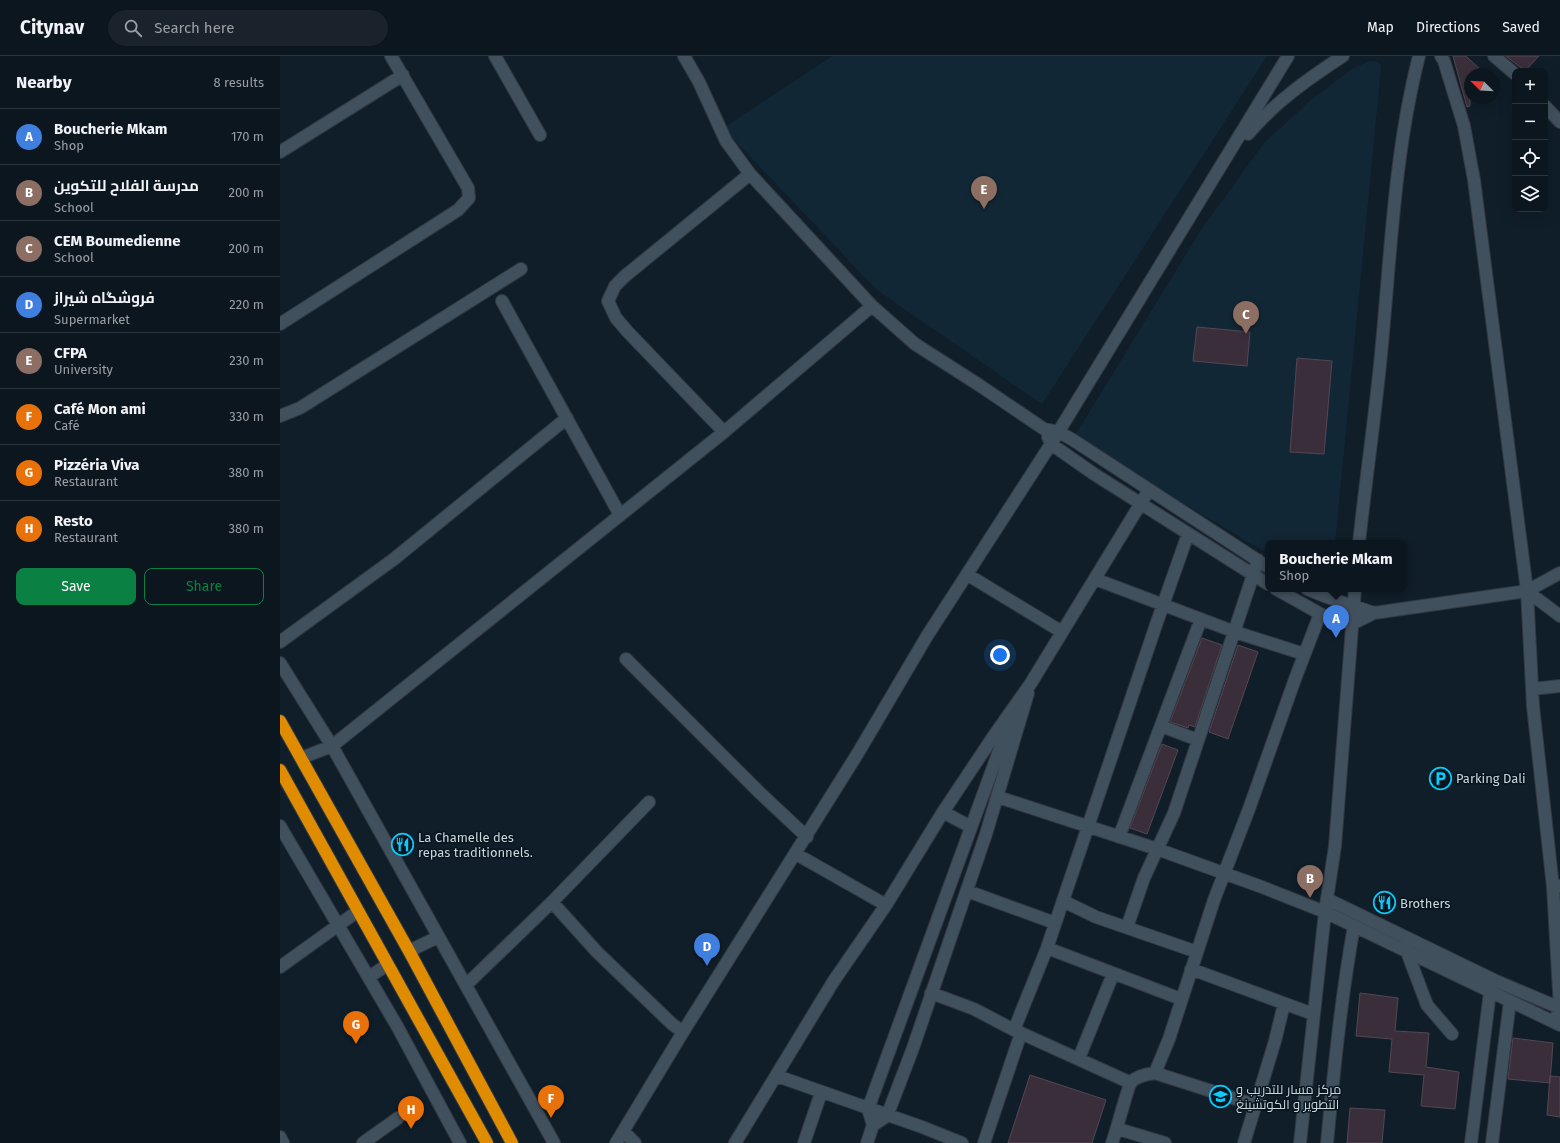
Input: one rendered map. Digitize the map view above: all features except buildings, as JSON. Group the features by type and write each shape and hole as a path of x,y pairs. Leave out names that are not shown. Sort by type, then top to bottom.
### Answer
{"highway":[{"path":"280,721 409,951 512,1143"},
{"path":"280,770 487,1143"}],"street":[{"path":"280,324 458,210 469,198 468,188 391,56"},
{"path":"495,56 540,135"},
{"path":"684,56 699,82 726,141 750,174 872,306 915,344 985,388 1044,429 1059,432 1263,563 1254,575 1174,813 1157,849 1127,928"},
{"path":"616,1143 683,1032 796,854 927,636 1052,444 1288,56"},
{"path":"1225,161 1269,111 1290,92 1343,56"},
{"path":"1359,540 1381,355 1393,223 1404,126 1409,94 1419,56"},
{"path":"1327,899 1490,992 1557,1024 1560,1008 1557,886 1532,689 1527,591 1471,162 1464,126 1444,61 1441,56"},
{"path":"1494,56 1512,71"},
{"path":"280,152 403,75"},
{"path":"1548,109 1560,122"},
{"path":"724,432 627,331 616,318 608,301 615,286 624,276 750,174"},
{"path":"280,416 300,408 521,269"},
{"path":"502,301 620,515"},
{"path":"300,758 332,746 724,432 872,306"},
{"path":"280,642 394,559 566,418"},
{"path":"1044,429 1052,444 1140,504 1265,582"},
{"path":"735,1143 833,982 886,905 943,812 1031,683 1149,490"},
{"path":"984,1143 1018,1031 1188,534"},
{"path":"1281,592 1320,614 1352,624 1374,613 1527,591 1560,573"},
{"path":"968,575 1062,632"},
{"path":"1095,579 1235,632 1304,654"},
{"path":"1527,591 1560,616"},
{"path":"1314,592 1333,601 1374,613"},
{"path":"1300,1143 1313,1014 1322,952 1325,912 1335,846 1355,592"},
{"path":"1155,1073 1169,1040 1197,952 1304,654 1320,614"},
{"path":"1119,837 1201,619"},
{"path":"626,659 753,786 807,836"},
{"path":"280,663 332,746 554,1143"},
{"path":"873,1124 887,1116 998,797 1031,683"},
{"path":"1532,689 1560,686"},
{"path":"867,1143 873,1124 868,1109 1016,704"},
{"path":"1161,726 1198,740"},
{"path":"998,797 1157,849 1225,874 1325,912 1354,926 1496,981 1560,1008"},
{"path":"466,986 552,902 649,802"},
{"path":"943,812 970,827"},
{"path":"280,826 397,1026 460,1143"},
{"path":"796,854 886,905"},
{"path":"966,891 1055,923"},
{"path":"552,902 597,952 672,1024 683,1032"},
{"path":"1063,902 1096,917 1197,952"},
{"path":"280,967 358,911"},
{"path":"1327,1143 1337,1048 1354,926"},
{"path":"409,951 438,937"},
{"path":"931,938 947,944"},
{"path":"1408,946 1427,1005 1452,1034"},
{"path":"1047,948 1181,999"},
{"path":"369,977 387,965"},
{"path":"1191,969 1313,1014"},
{"path":"1080,1058 1114,974"},
{"path":"1471,1143 1490,992"},
{"path":"931,993 974,1009 1130,1083"},
{"path":"1492,1143 1510,1001"},
{"path":"1244,1143 1275,1041 1284,1004"},
{"path":"1112,1143 1118,1129 1130,1083 1140,1076 1155,1073 1255,1105"},
{"path":"777,1076 821,1093 922,1127 962,1143"},
{"path":"804,1143 821,1093"},
{"path":"363,1143 398,1118"},
{"path":"1118,1129 1165,1143"},
{"path":"624,1132 635,1143"},
{"path":"280,1137 283,1143"}],"shaded area":[{"path":"833,56 1267,56 1042,404 877,290 723,128"},
{"path":"1369,61 1379,62 1381,68 1335,540 1265,540 1265,552 1074,437 1201,230 1264,143 1311,100 1352,69"}],"place":[{"name":"CFPA","path":"984,209"},
{"name":"CEM Boumedienne","path":"1246,334"},
{"name":"Boucherie Mkam","path":"1336,638"},
{"name":"Parking Dali","path":"1440,778"},
{"name":"La Chamelle des repas traditionnels.","path":"402,844"},
{"name":"مدرسة الفلاح للتكوين","path":"1310,898"},
{"name":"Brothers","path":"1384,903"},
{"name":"فروشگاه شيراز","path":"707,966"},
{"name":"Pizzéria Viva","path":"356,1044"},
{"name":"مركز مسار للتدريب و التطوير و الكوتشينغ","path":"1220,1096"},
{"name":"Café Mon ami","path":"551,1118"},
{"name":"Resto","path":"411,1129"}]}
